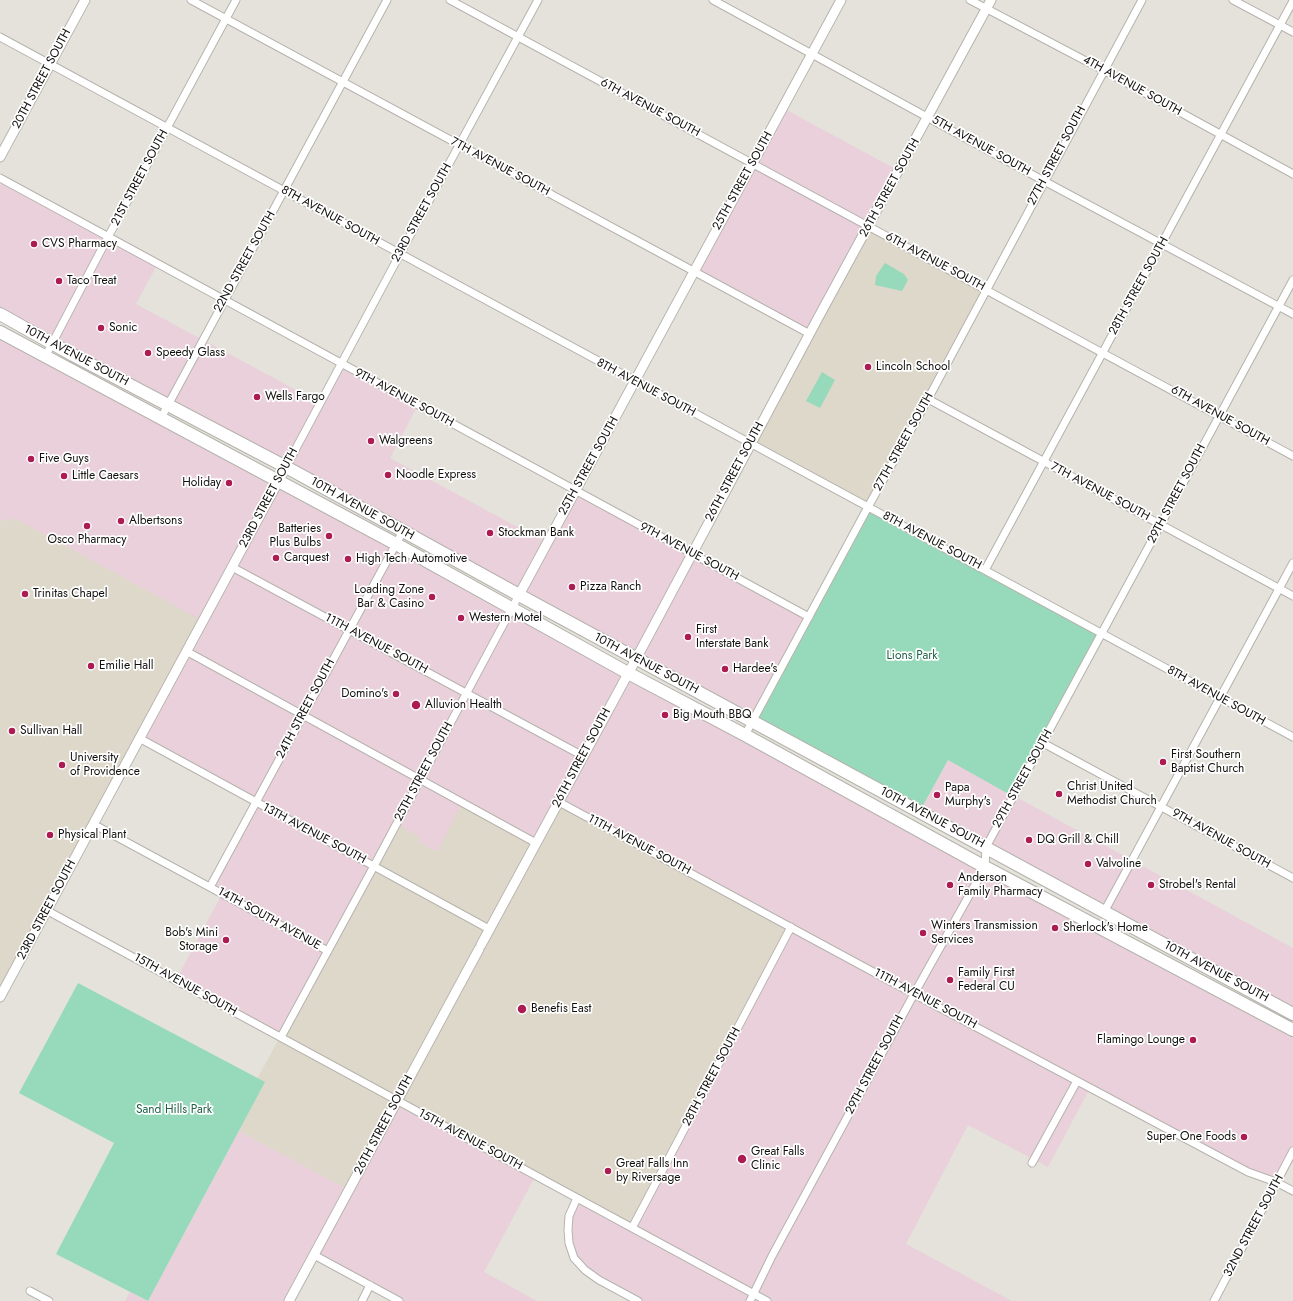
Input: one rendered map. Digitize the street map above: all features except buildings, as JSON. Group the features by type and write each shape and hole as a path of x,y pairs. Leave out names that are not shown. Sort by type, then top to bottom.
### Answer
{"highway":[{"name":"10TH AVENUE SOUTH","path":"0,314 286,467 636,659 1293,1014"},
{"name":"10TH AVENUE SOUTH","path":"0,332 396,544 628,673 745,735 986,867 1293,1030"}],"street":[{"name":"20TH STREET SOUTH","path":"0,157 85,0"},
{"name":"7TH AVENUE SOUTH","path":"191,0 459,146 810,334"},
{"name":"21ST STREET SOUTH","path":"45,357 236,0"},
{"name":"22ND STREET SOUTH","path":"161,418 224,299 285,192 387,0"},
{"name":"6TH AVENUE SOUTH","path":"450,0 1293,456"},
{"name":"23RD STREET SOUTH","path":"0,997 538,0"},
{"name":"5TH AVENUE SOUTH","path":"713,0 1044,181 1293,314"},
{"name":"25TH STREET SOUTH","path":"281,1037 575,490 841,0"},
{"name":"4TH AVENUE SOUTH","path":"970,0 1103,70 1293,174"},
{"name":"26TH STREET SOUTH","path":"289,1301 991,0"},
{"name":"27TH STREET SOUTH","path":"745,735 928,399 1103,70 1142,0"},
{"path":"1233,0 1293,32"},
{"name":"28TH STREET SOUTH","path":"985,570 1293,1"},
{"name":"8TH AVENUE SOUTH","path":"0,37 1293,737"},
{"name":"9TH AVENUE SOUTH","path":"0,178 809,617"},
{"name":"29TH STREET SOUTH","path":"750,1301 772,1256 914,994 986,867 986,847 1293,280"},
{"name":"7TH AVENUE SOUTH","path":"928,399 1293,596"},
{"name":"24TH STREET SOUTH","path":"210,887 403,531"},
{"path":"1104,912 1293,563"},
{"name":"11TH AVENUE SOUTH","path":"232,567 583,756"},
{"path":"186,651 536,843"},
{"name":"13TH AVENUE SOUTH","path":"139,738 489,929"},
{"name":"9TH AVENUE SOUTH","path":"1043,743 1293,878"},
{"name":"11TH AVENUE SOUTH","path":"559,802 1248,1172 1276,1182 1293,1191"},
{"name":"14TH SOUTH AVENUE","path":"93,824 328,951"},
{"name":"15TH AVENUE SOUTH","path":"46,910 767,1301"},
{"name":"28TH STREET SOUTH","path":"632,1228 791,927"},
{"path":"1032,1163 1077,1081"},
{"name":"32ND STREET SOUTH","path":"1217,1300 1293,1151"},
{"path":"577,1198 569,1216 568,1230 569,1243 574,1258 585,1270 599,1280 638,1301"},
{"path":"314,1255 399,1301"},
{"path":"362,1301 370,1285"},
{"path":"30,1291 49,1301"}],"shaded area":[{"path":"783,108 899,171 810,334 694,271"},
{"path":"0,178 158,263 136,304 311,398 321,401 341,364 418,405 390,458 547,543 575,490 809,617 752,721 0,314"},
{"name":"Lincoln School","path":"869,227 986,290 868,507 751,444"},
{"path":"0,331 1293,1030 1293,1151 1276,1182 1248,1172 1090,1088 1048,1167 968,1125 906,1244 1012,1301 638,1301 599,1280 574,1258 568,1230 577,1198 536,843 437,852 418,842 420,838 281,1037 176,980 222,894 210,887 256,802 139,738 16,519 0,521"},
{"name":"University of Providence","path":"16,519 203,621 0,997 0,521"},
{"path":"948,760 1293,948 1293,1014 920,811"},
{"name":"Benefis East","path":"559,802 791,927 632,1228 398,1101 349,1190 239,1131 264,1083 257,1079 396,824 420,837 418,842 437,852 462,803 536,843"},
{"path":"398,1100 536,1175 484,1272 537,1301 399,1301 314,1255 289,1301 148,1301 239,1131 349,1190"},
{"path":"130,1292 147,1301 125,1301"}],"green space":[{"path":"885,263 904,274 908,280 902,291 875,285 876,276"},
{"path":"822,372 835,380 820,408 806,401"},
{"name":"Lions Park","path":"868,507 1102,634 1014,797 948,760 920,811 752,721"},
{"name":"Sand Hills Park","path":"78,983 265,1082 148,1301 56,1254 114,1143 19,1093"}],"place":[{"name":"CVS Pharmacy","path":"34,244"},
{"name":"Taco Treat","path":"59,281"},
{"name":"Sonic","path":"101,328"},
{"name":"Speedy Glass","path":"148,353"},
{"name":"Lincoln School","path":"868,367"},
{"name":"Wells Fargo","path":"257,397"},
{"name":"Walgreens","path":"371,441"},
{"name":"Five Guys","path":"31,459"},
{"name":"Noodle Express","path":"388,475"},
{"name":"Little Caesars","path":"64,476"},
{"name":"Holiday","path":"229,483"},
{"name":"Albertsons","path":"121,521"},
{"name":"Osco Pharmacy","path":"87,526"},
{"name":"Stockman Bank","path":"490,533"},
{"name":"Batteries Plus Bulbs","path":"329,536"},
{"name":"Carquest","path":"276,558"},
{"name":"High Tech Automotive","path":"348,559"},
{"name":"Pizza Ranch","path":"572,587"},
{"name":"Trinitas Chapel","path":"25,594"},
{"name":"Loading Zone Bar & Casino","path":"432,597"},
{"name":"Western Motel","path":"461,618"},
{"name":"First Interstate Bank","path":"688,637"},
{"name":"Emilie Hall","path":"91,666"},
{"name":"Hardee's","path":"725,669"},
{"name":"Domino's","path":"396,694"},
{"name":"Alluvion Health","path":"416,705"},
{"name":"Big Mouth BBQ","path":"665,715"},
{"name":"Sullivan Hall","path":"12,731"},
{"name":"First Southern Baptist Church","path":"1163,762"},
{"name":"University of Providence","path":"62,765"},
{"name":"Christ United Methodist Church","path":"1059,794"},
{"name":"Papa Murphy's","path":"937,795"},
{"name":"Physical Plant","path":"50,835"},
{"name":"DQ Grill & Chill","path":"1029,840"},
{"name":"Valvoline","path":"1088,864"},
{"name":"Anderson Family Pharmacy","path":"950,885"},
{"name":"Strobel's Rental","path":"1151,885"},
{"name":"Sherlock's Home","path":"1055,928"},
{"name":"Winters Transmission Services","path":"923,933"},
{"name":"Bob's Mini Storage","path":"226,940"},
{"name":"Family First Federal CU","path":"950,980"},
{"name":"Benefis East","path":"522,1009"},
{"name":"Flamingo Lounge","path":"1193,1040"},
{"name":"Super One Foods","path":"1244,1137"},
{"name":"Great Falls Clinic","path":"742,1159"},
{"name":"Great Falls Inn by Riversage","path":"608,1171"}]}
